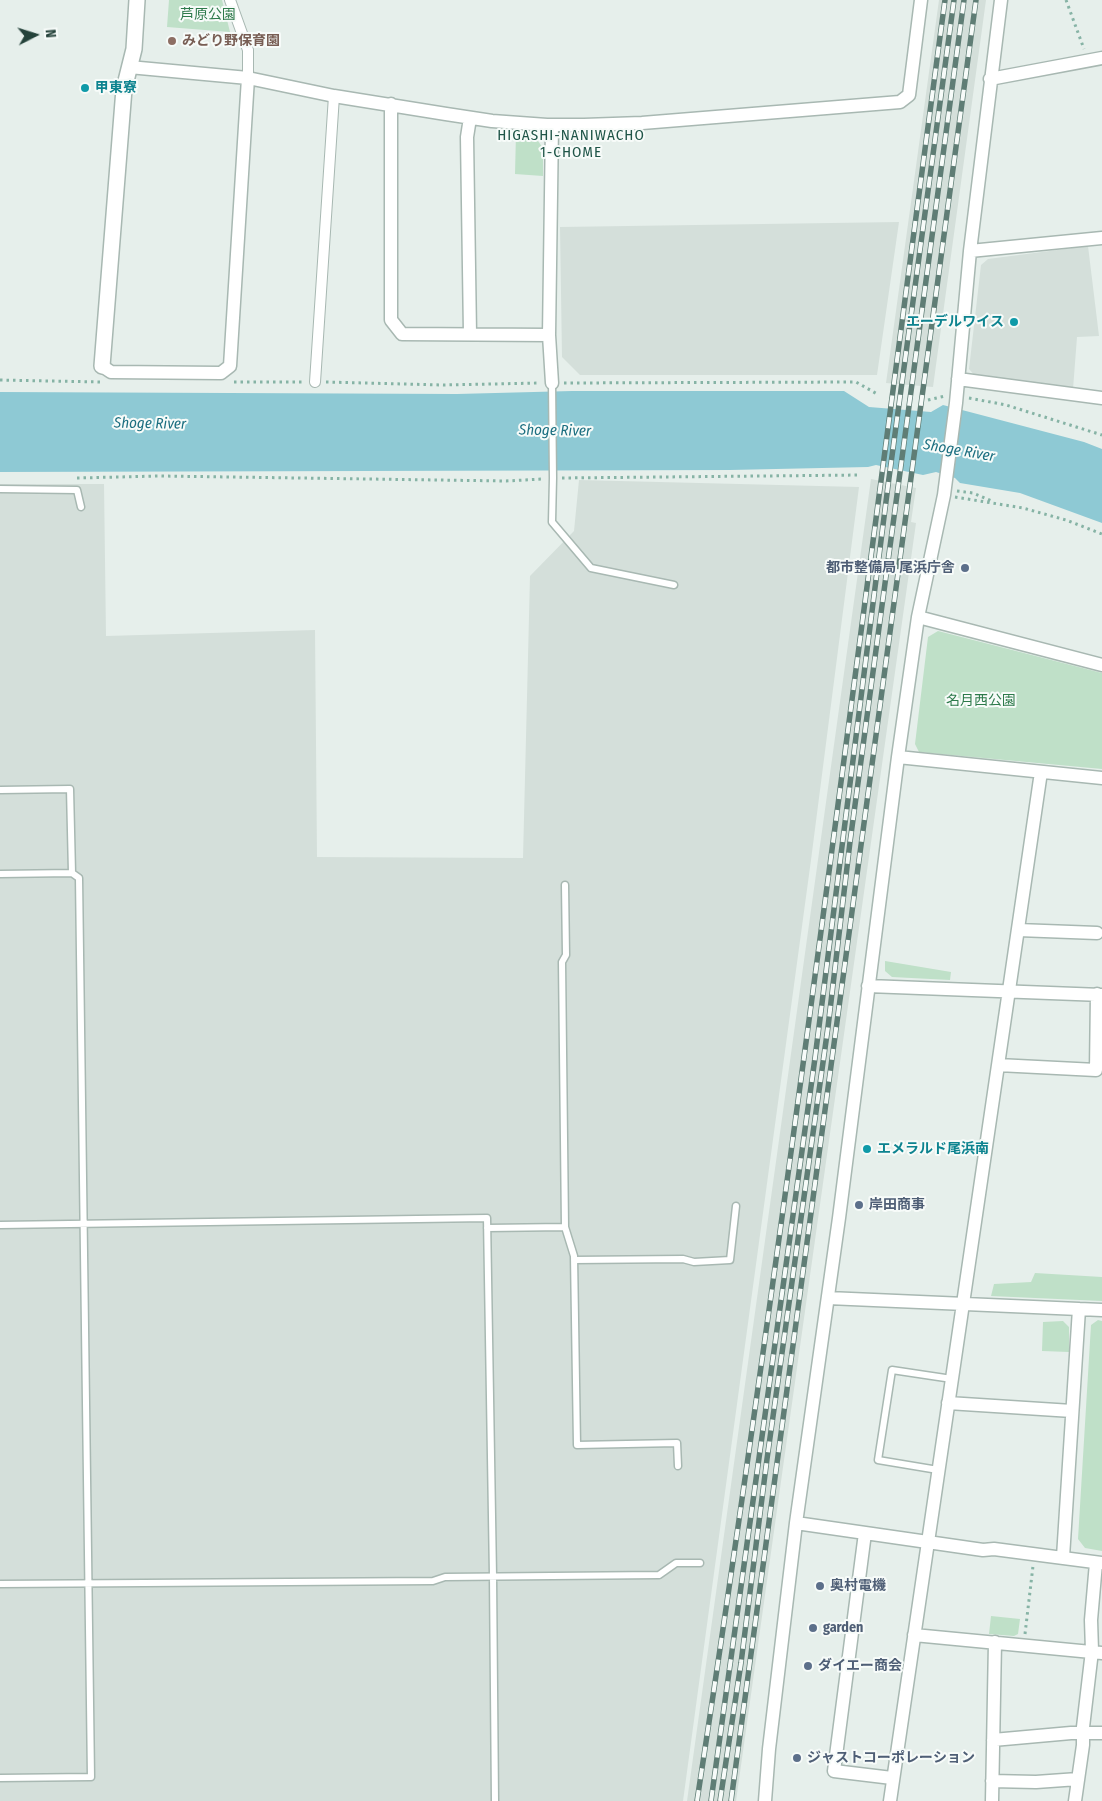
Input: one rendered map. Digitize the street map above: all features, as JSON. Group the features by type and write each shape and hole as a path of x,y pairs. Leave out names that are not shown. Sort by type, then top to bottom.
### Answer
{"street":[{"path":"137,0 134,49 124,89 102,366 111,372 221,373 230,366 248,78 248,50 230,0"},
{"path":"129,67 248,78 334,96 470,118 552,125 642,123 900,102 909,95 921,0"},
{"path":"765,1801 769,1749 796,1523 828,1298 898,757 918,618 944,495 957,399 970,251 990,79 1002,0"},
{"path":"990,79 1102,58"},
{"path":"315,382 334,96"},
{"path":"391,104 391,320 402,334 550,335"},
{"path":"470,118 467,138 470,334"},
{"path":"552,125 550,335 552,383"},
{"path":"970,251 1102,238"},
{"path":"958,379 1102,398"},
{"path":"918,618 1102,665"},
{"path":"898,757 1102,778"},
{"path":"890,1801 1041,772"},
{"path":"1018,930 1097,933"},
{"path":"868,986 1100,994 1096,1070 998,1065"},
{"path":"828,1298 1102,1310"},
{"path":"1064,1557 1079,1309"},
{"path":"948,1403 1072,1411"},
{"path":"796,1523 983,1550 994,1549 1099,1563 1090,1620 1097,1652 1083,1733 1075,1801"},
{"path":"865,1533 834,1771 892,1778"},
{"path":"914,1635 1097,1652"},
{"path":"992,1801 995,1642"},
{"path":"993,1740 1071,1733 1102,1733"},
{"path":"992,1781 1036,1782 1078,1779"}],"lane":[{"path":"552,383 552,522 591,568 674,585"},
{"path":"0,489 77,490 81,507"},
{"path":"0,790 70,789 72,873"},
{"path":"0,874 72,873 79,878 92,1777 0,1778"},
{"path":"565,885 566,955 562,962 565,1227 574,1260 577,1444 677,1443 678,1466"},
{"path":"574,1260 683,1258 694,1262 730,1260 736,1206"},
{"path":"0,1225 487,1218 495,1801"},
{"path":"487,1228 565,1227"},
{"path":"938,1470 878,1460 892,1370 952,1379"},
{"path":"0,1584 433,1581 445,1577 659,1575 676,1563 700,1563"}],"path":[{"path":"1066,0 1088,60"},
{"path":"0,380 105,382"},
{"path":"232,382 315,382 443,386 552,383 856,382 879,396"},
{"path":"928,400 957,399 1006,406 1102,435"},
{"path":"73,478 160,476 506,481 553,478 861,475"},
{"path":"973,493 1000,504"},
{"path":"944,495 1023,508 1066,520 1102,534"},
{"path":"1024,1645 1033,1564"}],"shaded area":[{"path":"939,0 986,0 933,387 886,383"},
{"path":"899,222 877,375 580,375 562,357 560,227"},
{"path":"1088,246 1099,336 1077,337 1073,389 976,377 969,369 981,265 988,259"},
{"path":"871,479 916,488 911,522 916,523 736,1801 687,1801"},
{"path":"579,480 859,487 811,860 683,1801 0,1801 0,484 104,484 106,636 315,630 317,857 523,858 530,576 574,531"}],"green space":[{"name":"芦原公園","path":"169,0 222,0 230,32 167,27"},
{"path":"516,133 533,134 543,148 543,176 515,174"},
{"name":"名月西公園","path":"938,631 1102,673 1102,769 919,752 915,744 928,637"},
{"path":"885,961 951,972 950,980 892,977 885,971"},
{"path":"1035,1273 1102,1277 1102,1301 991,1296 994,1284 1031,1282"},
{"path":"1098,1320 1102,1321 1102,1551 1085,1548 1078,1539 1091,1325"},
{"path":"1063,1321 1069,1327 1069,1352 1042,1351 1043,1322"},
{"path":"991,1616 1020,1619 1018,1634 1014,1636 989,1634"}],"water":[{"name":"Shoge River","path":"572,391 844,391 869,407 931,412 943,405 1084,442 1102,449 1102,523 1020,493 960,483 955,478 936,472 923,475 876,465 868,467 730,470 0,472 0,392 457,394"}],"railway":[{"path":"697,1801 795,1126 945,0"},
{"path":"711,1801 815,1058 889,478 954,0"},
{"path":"720,1801 741,1663 767,1459 828,1027 850,842 964,0"},
{"path":"731,1801 976,0"}],"place":[{"name":"みどり野保育園","path":"172,41"},
{"name":"甲東寮","path":"85,88"},
{"name":"エーデルワイス","path":"1014,322"},
{"name":"都市整備局 尾浜庁舎","path":"965,568"},
{"name":"エメラルド尾浜南","path":"867,1149"},
{"name":"岸田商事","path":"859,1205"},
{"name":"奥村電機","path":"820,1586"},
{"name":"garden","path":"813,1628"},
{"name":"ダイエー商会","path":"808,1666"},
{"name":"ジャストコーポレーション","path":"797,1758"}],"district":[{"name":"HIGASHI-NANIWACHO 1-CHOME","path":"571,144"}]}
